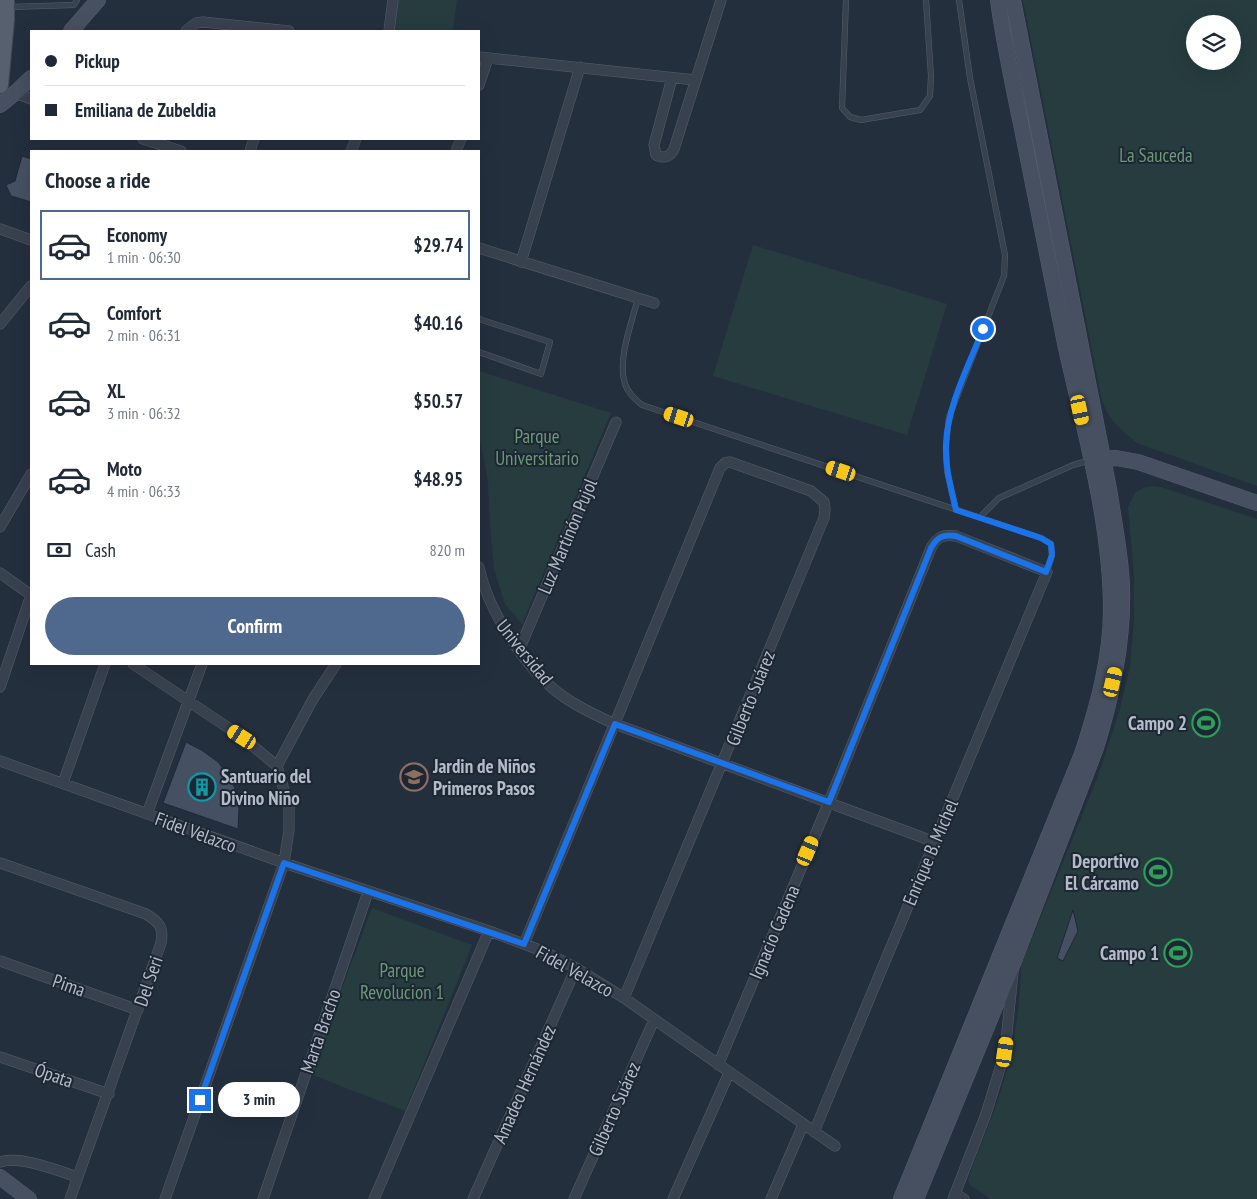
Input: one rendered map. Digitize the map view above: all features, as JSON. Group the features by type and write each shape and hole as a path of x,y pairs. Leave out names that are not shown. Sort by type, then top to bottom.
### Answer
{"main road":[{"path":"72,30 98,0"},
{"path":"916,1199 1014,961 1096,748 1117,666 1121,620 1122,588 1116,534 1065,342 998,0"},
{"path":"900,1199 1082,754 1098,699 1107,656 1110,602 1109,573 1097,460 1013,0"},
{"path":"0,85 6,3"},
{"path":"0,105 30,79"},
{"path":"1097,460 1116,458 1138,462 1257,503"},
{"path":"0,1177 29,1199"}],"street":[{"path":"389,30 393,0"},
{"path":"672,78 654,145 656,155 660,156 669,156 674,149 694,80 721,0"},
{"path":"187,30 196,23 203,22 279,30"},
{"path":"480,78 483,57 694,80"},
{"path":"521,262 580,68"},
{"path":"16,93 30,99"},
{"path":"149,140 178,150"},
{"path":"0,230 30,240"},
{"path":"480,248 654,303"},
{"path":"0,324 30,287"},
{"name":"Luz Martinón Pujol","path":"519,650 616,422"},
{"name":"Gilberto Suárez","path":"615,724 720,468 726,463 733,463 811,491 824,502 826,509 824,518 624,998"},
{"path":"0,527 30,476"},
{"name":"Ignacio Cadena","path":"718,1065 829,802 931,548 936,540 941,536 956,536 1046,572"},
{"name":"Universidad","path":"480,572 482,583 495,615 519,650 540,675 562,696 586,711 615,724 935,842"},
{"name":"Enrique B. Michel","path":"814,1132 1046,572"},
{"path":"0,574 30,594"},
{"path":"0,687 30,598"},
{"path":"63,783 105,665"},
{"path":"134,665 242,737 277,766 290,807 284,863 164,1199"},
{"path":"147,814 187,700 202,665"},
{"path":"277,766 312,699 335,665"},
{"path":"524,944 615,724"},
{"name":"Fidel Velazco","path":"0,761 284,863 489,931 553,956 624,998 835,1146"},
{"name":"Del Seri","path":"0,862 146,914 159,923 162,928 161,943 109,1094 70,1199"},
{"name":"Marta Bracho","path":"263,1199 368,892"},
{"path":"374,1199 489,931"},
{"name":"Pima","path":"0,961 138,1010"},
{"path":"958,1197 1005,1052 1014,961"},
{"name":"Amadeo Hernández","path":"473,1199 576,968"},
{"name":"Gilberto Suárez","path":"574,1199 654,1020"},
{"name":"Ópata","path":"0,1057 109,1094"},
{"path":"673,1199 729,1073"},
{"path":"771,1199 803,1125"},
{"path":"0,1162 23,1161 78,1177"}],"lane":[{"path":"6,3 74,5 77,0"},
{"path":"846,0 842,108 850,118 861,120 920,110 930,96 931,76 926,0"},
{"path":"956,510 947,471 946,446 949,417 1004,276 1006,256 970,78 959,0"},
{"path":"638,298 626,342 623,366 624,383 631,395 642,405 1041,538 1051,544 1052,555 1046,572"},
{"path":"480,319 550,342 541,374 480,352"},
{"path":"980,518 999,498 1073,465 1097,460"}],"green space":[{"path":"398,0 457,0 453,30 394,30"},
{"name":"La Sauceda","path":"1023,0 1257,0 1257,486 1137,443 1117,426 1108,414 1102,401"},
{"path":"753,245 947,304 907,435 713,376"},
{"name":"Parque Universitario","path":"480,371 611,413 522,624 505,604 494,569 488,482 480,440"},
{"name":"Deportivo El Cárcamo","path":"1153,486 1257,519 1257,1199 991,1199 970,1185 968,1180 1006,1075 1018,1012 1021,965 1097,779 1120,709 1130,666 1134,621 1134,575 1128,507 1135,493 1143,488"},
{"name":"Parque Revolucion 1","path":"372,908 472,945 405,1111 310,1074"}],"building":[{"path":"22,156 30,159 30,202 11,196 6,185 15,181"},
{"name":"Santuario del Divino Niño","path":"186,742 218,762 231,779 237,794 239,809 238,829 163,803"},
{"path":"1073,910 1078,931 1063,961 1057,958"}],"place":[{"name":"Campo 2","path":"1206,723"},
{"name":"Jardin de Niños Primeros Pasos","path":"414,777"},
{"name":"Santuario del Divino Niño","path":"202,787"},
{"name":"Deportivo El Cárcamo","path":"1158,872"},
{"name":"Campo 1","path":"1178,953"}],"route":[{"path":"200,1100 284,863 524,944 615,724 829,802 931,548 936,540 948,534 956,536 1046,572 1052,555 1051,544 1041,538 956,510 947,471 946,446 949,417 983,329"}]}
